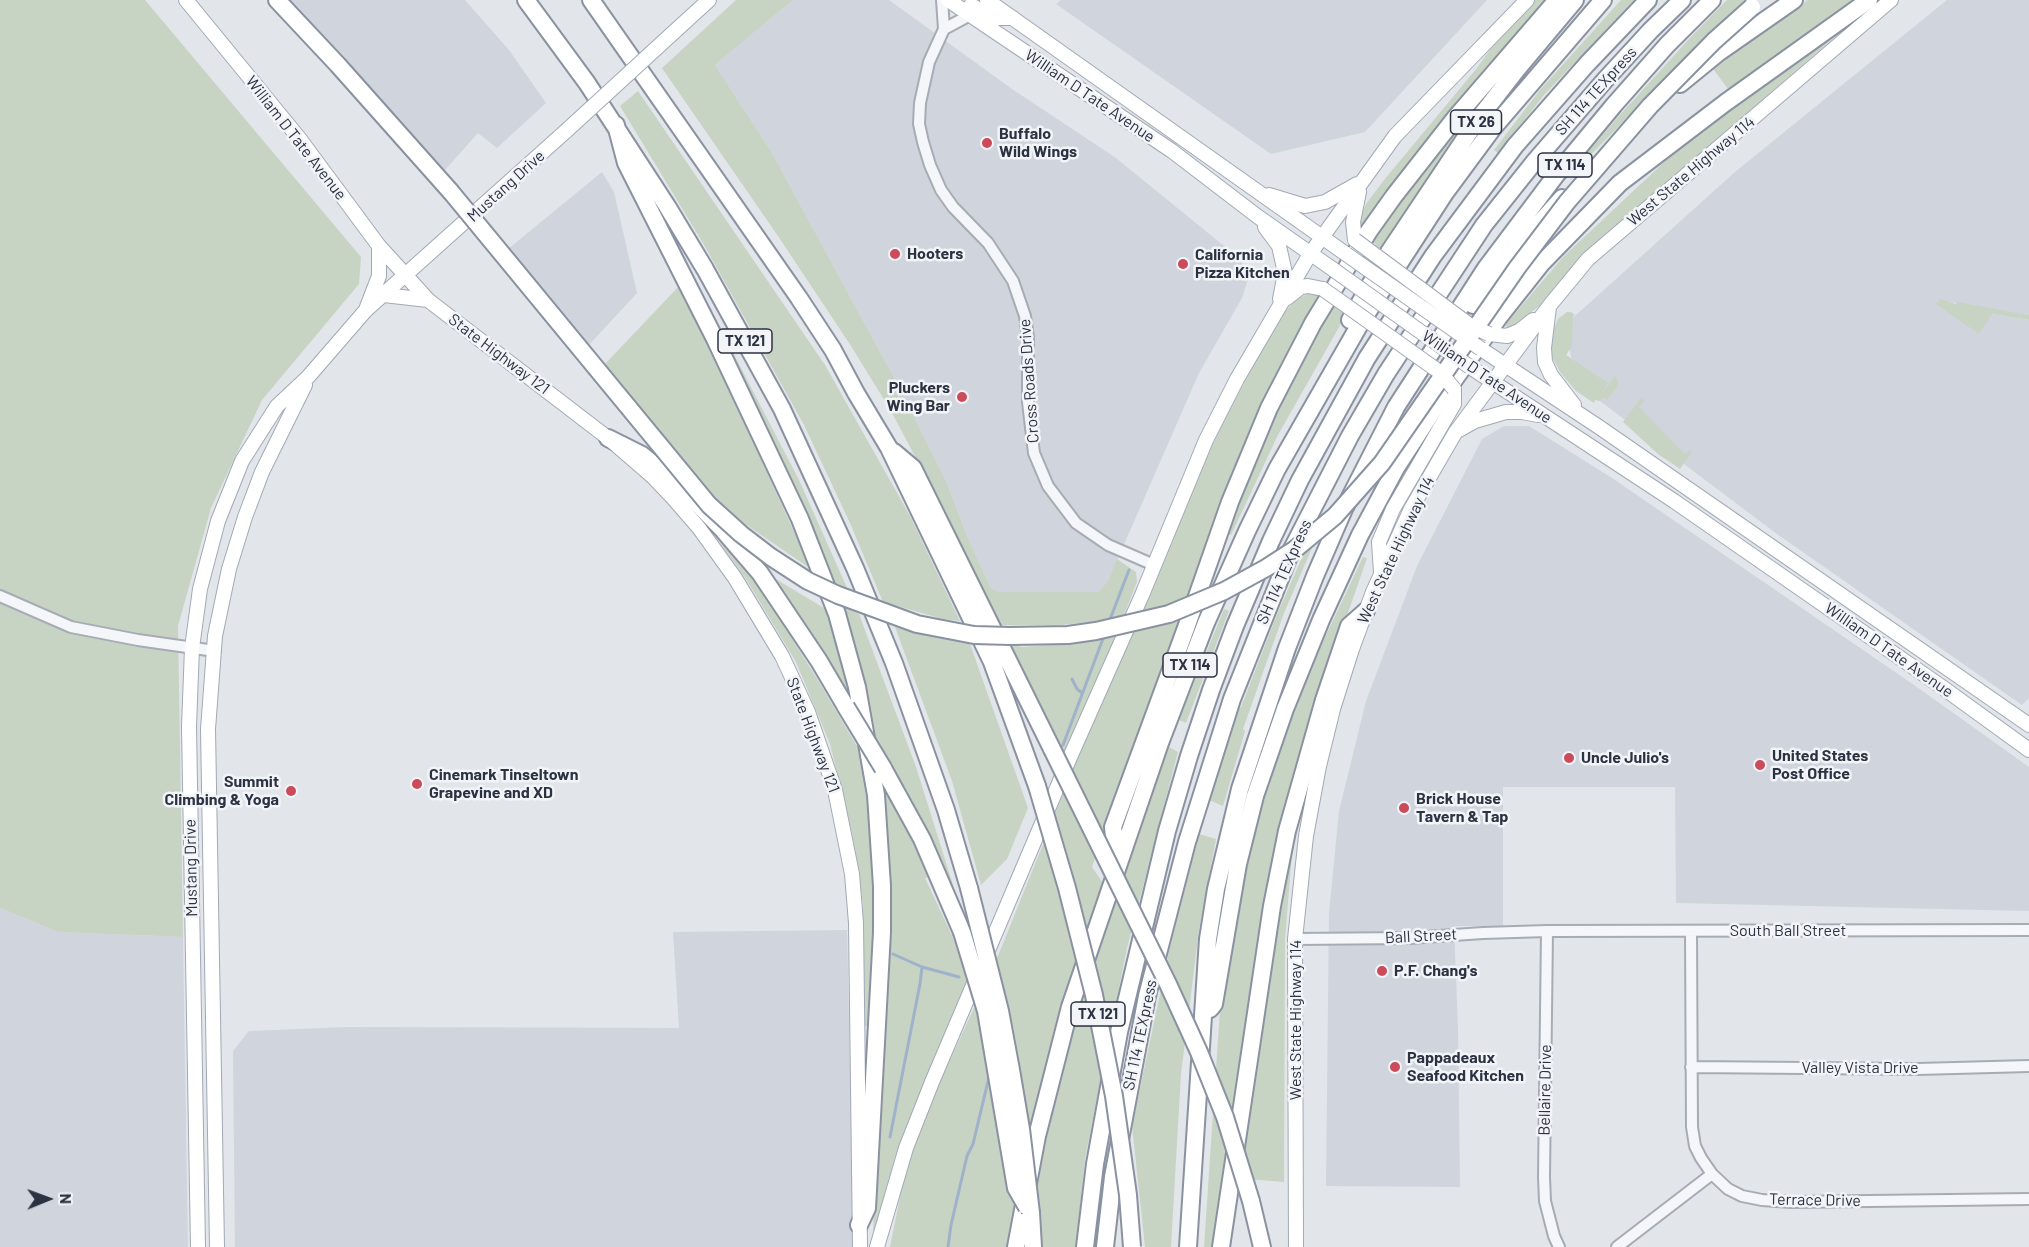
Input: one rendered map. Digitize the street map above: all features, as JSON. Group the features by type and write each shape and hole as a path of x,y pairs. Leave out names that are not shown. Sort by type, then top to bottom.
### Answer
{"highway":[{"path":"277,0 338,64 451,192 709,505 741,534 808,581 838,596 917,624 952,632 998,636 1068,635 1096,632 1169,614 1224,591 1266,568 1294,550 1335,516 1382,463 1481,318 1567,202 1650,106 1714,41 1756,4"},
{"name":"TX 121","path":"526,0 616,125 705,269 782,409 855,568 902,684 939,789 969,888 1000,1011 1011,1070 1021,1129 1034,1247"},
{"name":"TX 121","path":"591,0 833,350 889,448 992,662 1037,786 1067,888 1094,995 1114,1096 1128,1195 1132,1247"},
{"path":"1117,867 1113,827 1230,502 1269,408 1313,323 1369,231 1456,117 1557,0"},
{"name":"TX 26","path":"1295,439 1296,415 1389,252 1476,122 1575,0"},
{"name":"TX 114","path":"1016,1247 1037,1136 1055,1060 1071,1007 1160,743 1206,623 1247,531 1295,439 1360,324 1445,193 1493,128 1602,0"},
{"name":"SH 114 TEXpress","path":"1085,1247 1095,1164 1119,1032 1167,831 1211,690 1271,541 1300,480 1367,358 1432,256 1515,146 1587,64 1648,0"},
{"name":"SH 114 TEXpress","path":"1105,1247 1115,1165 1147,996 1187,842 1232,699 1291,551 1340,454 1386,374 1484,225 1535,161 1605,80 1682,0"},
{"name":"TX 114","path":"1188,1247 1208,939 1216,889 1240,789 1262,720 1315,576 1344,508 1395,407 1486,268 1556,175 1666,45 1712,0"},
{"path":"1435,344 1465,315 1518,247 1602,155 1672,90 1709,60 1794,0"},
{"path":"1202,1023 1214,1004 1238,864 1255,796 1285,709 1321,620 1360,535 1396,468 1444,394 1499,317 1541,264 1620,183 1725,103 1869,0"},
{"path":"616,125 626,163 716,341 800,519 837,614 857,687 876,795 882,886 867,1208 859,1225"},
{"path":"608,438 642,455 681,487 723,530 760,573 819,662 883,768 922,839 962,932 986,1011 1016,1188 1031,1213"},
{"path":"889,448 913,468 1163,974 1199,1052 1225,1117 1251,1201 1262,1247"},
{"path":"1221,1247 1272,906 1287,831 1324,700 1349,626 1366,610"},
{"path":"1251,1201 1251,1247"}],"main road":[{"name":"William D Tate Avenue","path":"186,0 299,138 379,246 406,275"},
{"name":"Mustang Drive","path":"198,1247 189,726 192,648 200,590 218,521 242,461 277,406 308,377 366,310 709,0"},
{"name":"William D Tate Avenue","path":"987,0 1322,238 2029,725"},
{"path":"877,1247 906,1148 932,1082 1206,440 1242,369 1310,254 1395,136 1527,0"},
{"name":"West State Highway 114","path":"1296,1247 1295,939 1306,836 1319,766 1333,709 1366,610 1411,509 1455,433 1550,305 1588,259 1891,0"},
{"path":"953,3 966,2 993,18 1013,18"},
{"name":"William D Tate Avenue","path":"953,3 1172,151 1257,216 1470,367 1674,501 2029,750"},
{"path":"1112,111 1128,113 1169,140 1182,137"},
{"path":"1258,191 1305,206 1325,202 1362,181"},
{"path":"1362,181 1353,222 1352,231 1355,240 1471,326 1489,334 1507,336 1519,331 1550,305"},
{"path":"1257,216 1279,246 1285,273 1279,307"},
{"path":"366,310 379,276 379,246"},
{"name":"State Highway 121","path":"406,275 428,300 608,438 652,476 699,528 735,578 782,656 808,712 835,790 847,843 855,901 860,1247"},
{"path":"1279,307 1301,287 1308,286 1323,290 1440,373 1454,389 1454,404 1393,509 1379,542 1382,574"},
{"path":"384,295 428,300"},
{"path":"1550,305 1544,348 1545,362 1551,375 1580,414"},
{"name":"Mustang Drive","path":"217,1247 208,729 215,651 220,605 245,517 262,472 308,377"},
{"path":"1455,433 1475,422 1506,412 1522,412 1546,417"},
{"path":"1674,501 1684,486"},
{"path":"1896,655 1907,641"},
{"path":"1999,727 2010,711"},
{"path":"192,935 212,935"}],"street":[{"name":"Cross Roads Drive","path":"942,0 944,29 929,62 922,87 919,124 922,142 930,165 953,207 988,243 1013,281 1025,316 1028,337 1028,402 1034,453 1048,486 1076,523 1108,545 1154,565"},
{"path":"944,29 970,15"},
{"path":"0,597 70,627 215,651"},
{"name":"South Ball Street","path":"1547,931 2029,930"},
{"name":"Ball Street","path":"1295,939 1410,938 1547,931"},
{"name":"Bellaire Drive","path":"1547,931 1544,1177 1545,1201 1559,1247"},
{"name":"Terrace Drive","path":"1690,932 1693,1137 1701,1158 1712,1174 1728,1189 1743,1196 1762,1200 1802,1202 2029,1199"},
{"name":"Valley Vista Drive","path":"1691,1067 1918,1069 2029,1066"},
{"path":"1617,1247 1712,1174"}],"shaded area":[{"path":"286,0 465,0 509,50 546,103 497,148 478,133 444,171"},
{"path":"793,0 889,0 1012,89 1116,158 1240,259 1249,276 1242,298 1199,373 1108,581 1098,592 998,592 991,588 967,536 947,483 897,383 771,151 715,65"},
{"path":"1061,0 1487,0 1365,132 1271,154 1056,4"},
{"path":"1947,0 2029,0 2029,315 1937,300 1992,314 2029,320 2029,698 2022,705 1777,534 1576,383 1565,325 1735,172"},
{"path":"602,172 614,192 637,293 588,346 508,249"},
{"path":"1504,426 1529,426 1612,478 1914,685 2029,767 2029,911 1676,903 1675,787 1503,787 1503,926 1454,926 1460,1187 1326,1186 1329,913 1339,811 1366,701 1417,566 1482,439"},
{"path":"0,908 58,932 183,937 188,1247 0,1247"},
{"path":"847,930 854,1247 235,1247 233,1051 249,1031 347,1027 679,1028 673,932"}],"green space":[{"path":"0,0 145,0 361,257 359,284 262,400 211,508 178,626 183,937 58,932 0,908"},
{"path":"736,0 793,0 715,65 771,151 897,383 947,483 967,536 991,588 998,592 1098,592 1108,581 1117,559 1136,572 1137,582 1124,615 1061,625 1000,625 954,530 891,411 780,239 662,68"},
{"path":"1535,0 1547,0 1436,128 1396,179 1363,229 1361,216 1366,204 1384,180 1477,68 1504,30"},
{"path":"1621,0 1634,0 1544,95 1498,153 1494,150 1540,90"},
{"path":"1727,0 1747,0 1693,50 1579,167 1583,158 1619,116"},
{"path":"1808,0 1858,0 1728,89 1711,66"},
{"path":"1828,37 1831,40 1616,227 1577,264 1542,304 1509,329 1505,325 1564,256 1693,135"},
{"path":"1505,69 1383,251 1380,250 1372,240 1380,227 1445,140"},
{"path":"638,91 825,365 910,516 960,621 943,619 883,602 850,523 804,425 703,243 620,106"},
{"path":"681,284 811,569 732,515 692,474 605,364"},
{"path":"1310,293 1318,295 1253,429 1204,556 1092,867 1116,902 1169,747 1178,752 1127,948 1085,1159 1076,1247 890,1247 906,1167 928,1108 1000,951 1082,747 1167,547 1222,424 1276,324 1297,299"},
{"path":"1940,299 1956,304 1957,302 2029,315 2029,320 1992,314 1979,334 1936,304"},
{"path":"1331,303 1347,313 1278,435 1231,535 1226,534 1246,479"},
{"path":"1567,312 1575,315 1573,316 1572,346 1566,355 1608,383 1605,390 1615,375 1618,381 1617,387 1607,400 1603,398 1600,401 1595,400 1594,403 1576,391 1560,372 1551,355 1552,333 1558,319"},
{"path":"726,339 799,480 848,590 832,582 722,342"},
{"path":"1642,397 1644,401 1639,407 1685,454 1692,451 1680,469 1658,454 1623,422"},
{"path":"713,533 753,576 865,760 872,832 875,904 869,1026 864,1026 863,904 852,833 830,744 796,662 746,579"},
{"path":"1313,546 1284,613 1243,729 1245,731 1223,806 1209,800 1239,708 1304,553"},
{"path":"1363,557 1367,558 1313,714 1214,1247 1204,1247 1220,1010 1231,933 1245,866 1270,772 1300,690"},
{"path":"774,578 829,611 856,710"},
{"path":"841,606 859,614 916,767 953,885 948,886 875,739"},
{"path":"1224,609 1229,611 1186,723 1179,720"},
{"path":"895,627 969,641 1028,808 1007,859 981,885 952,781"},
{"path":"1115,637 1064,754 1010,645 1023,647"},
{"path":"882,790 888,790 930,877 925,878 954,940 967,982 895,1157 883,1199 877,1233 873,1239"},
{"path":"1199,834 1216,839 1199,930 1181,1074 1171,1247 1145,1247 1132,1126 1170,947"},
{"path":"1288,854 1292,854 1285,939 1284,1182 1236,1178"}],"waterway":[{"path":"1109,622 1129,570"},
{"path":"1063,745 1104,636"},
{"path":"1072,679 1082,693"},
{"path":"893,954 922,967 959,977"},
{"path":"890,1137 922,967"},
{"path":"948,1247 967,1156 973,1144 989,1077"}],"place":[{"name":"Buffalo Wild Wings","path":"987,143"},
{"name":"Hooters","path":"895,254"},
{"name":"California Pizza Kitchen","path":"1183,264"},
{"name":"Pluckers Wing Bar","path":"962,397"},
{"name":"Uncle Julio's","path":"1569,758"},
{"name":"United States Post Office","path":"1760,765"},
{"name":"Cinemark Tinseltown Grapevine and XD","path":"417,784"},
{"name":"Summit Climbing & Yoga","path":"291,791"},
{"name":"Brick House Tavern & Tap","path":"1404,808"},
{"name":"P.F. Chang's","path":"1382,971"},
{"name":"Pappadeaux Seafood Kitchen","path":"1395,1067"}]}
